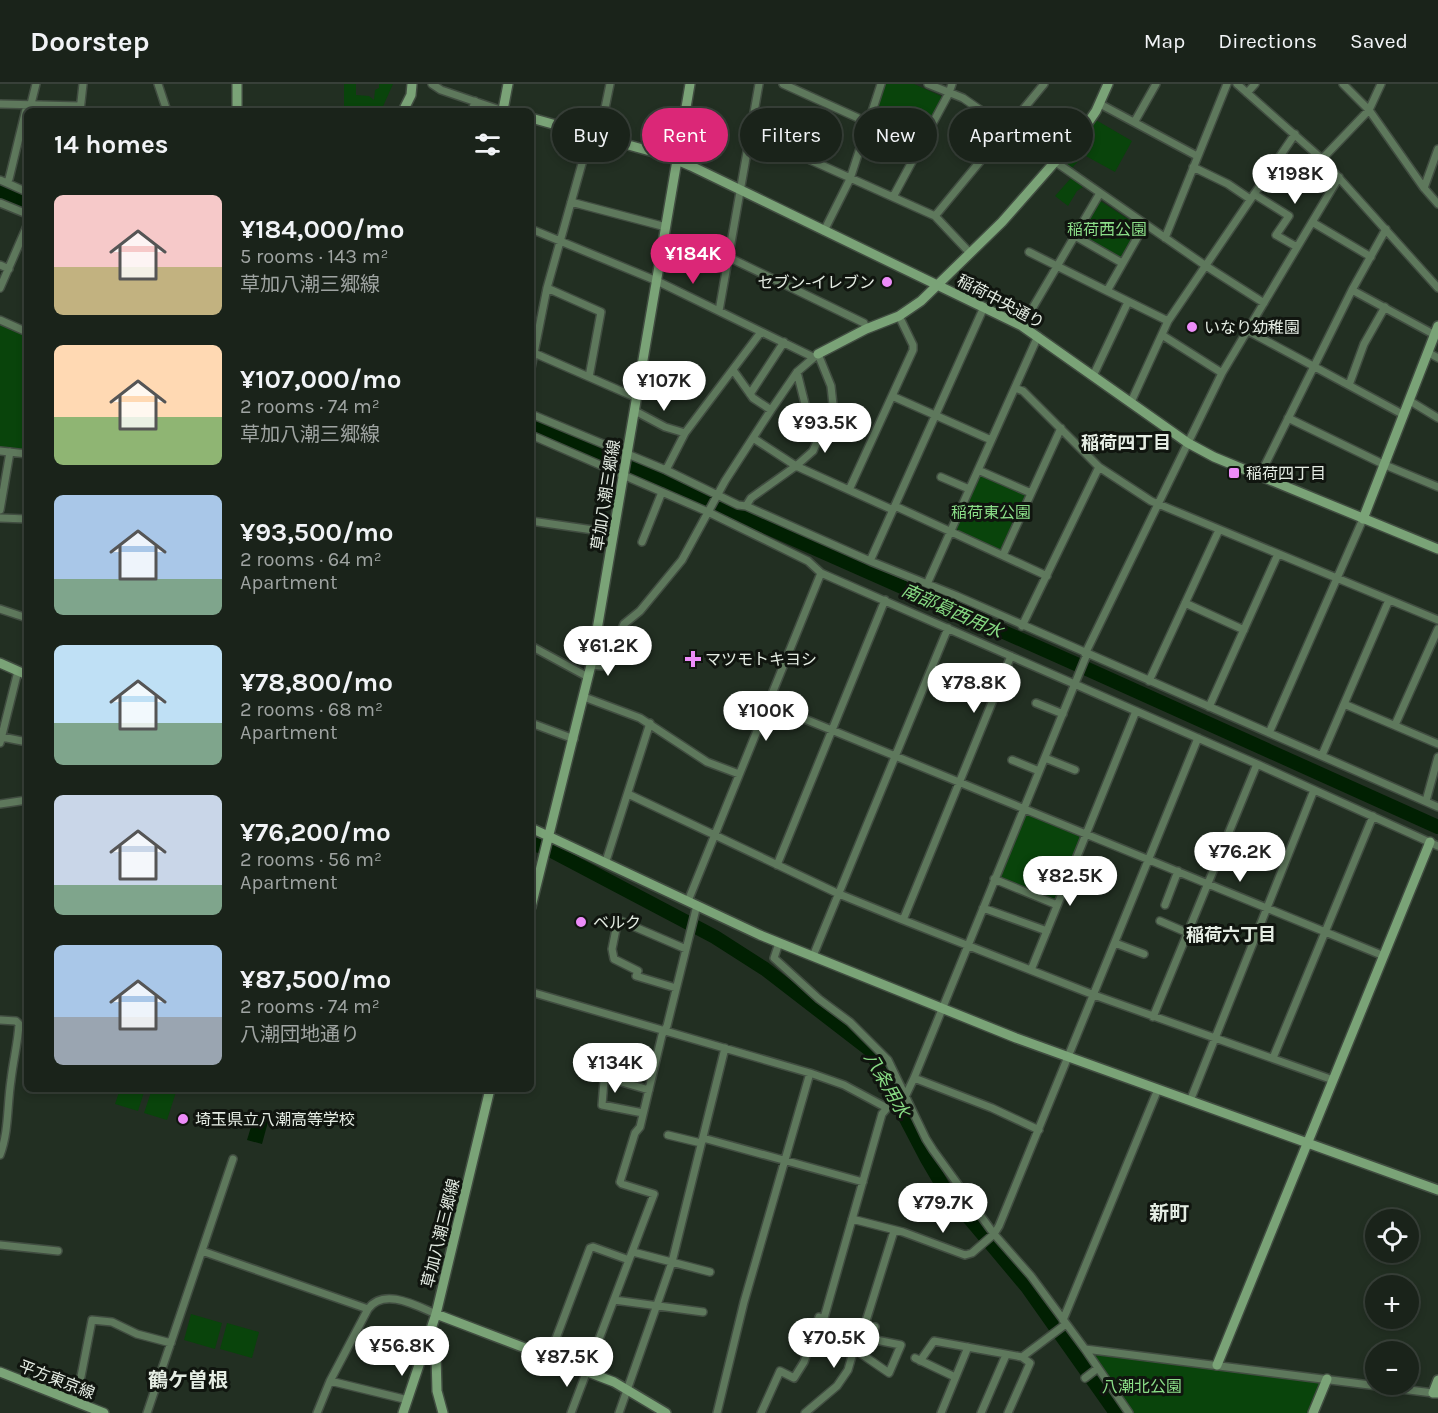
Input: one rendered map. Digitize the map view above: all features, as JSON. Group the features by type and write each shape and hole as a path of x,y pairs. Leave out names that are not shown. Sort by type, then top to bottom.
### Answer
{"street":[{"path":"28,108 36,84"},
{"path":"80,108 83,84"},
{"path":"158,84 166,108"},
{"path":"237,84 237,108"},
{"path":"404,108 412,90 412,84"},
{"path":"432,84 441,90 495,108"},
{"path":"504,108 508,84"},
{"path":"603,108 610,84"},
{"name":"草加八潮三郷線","path":"686,108 690,84"},
{"path":"755,108 759,84"},
{"path":"783,84 854,116"},
{"path":"873,108 881,84"},
{"path":"928,84 963,98 977,108"},
{"path":"937,115 952,84"},
{"path":"1024,108 1044,84"},
{"path":"1093,115 1108,84"},
{"path":"1135,121 1156,84"},
{"path":"1165,238 1227,84"},
{"path":"1237,84 1323,159 1438,288"},
{"path":"1247,93 1255,84"},
{"path":"1343,84 1369,110 1424,188 1438,204"},
{"path":"1323,159 1369,110 1381,84"},
{"path":"472,108 475,101"},
{"path":"0,104 67,108"},
{"path":"1100,104 1197,156"},
{"name":"稲荷中央通り","path":"534,119 552,124"},
{"path":"9,179 24,124"},
{"path":"1131,402 1168,321 1295,134"},
{"path":"1424,188 1438,149"},
{"path":"585,162 547,288 534,353 637,398"},
{"name":"草加八潮三郷線","path":"534,894 591,665 677,162"},
{"name":"稲荷中央通り","path":"681,162 1022,326 1188,443 1224,462 1438,549"},
{"path":"719,311 744,162"},
{"path":"813,162 934,216 970,253"},
{"path":"824,231 850,179 855,162"},
{"path":"892,197 911,162"},
{"path":"934,216 979,162"},
{"path":"591,665 602,666 606,663 624,624 640,611 682,560 717,496 797,372 815,356 866,329 899,316 921,301 1012,211 1052,162"},
{"path":"1057,162 1206,266 1264,303"},
{"path":"1193,166 1289,216 1276,235 1297,247"},
{"path":"761,1413 780,1371 794,1378 804,1362 852,1219 882,1114 887,1108 905,1097 914,1078 1076,684 1086,654 1222,373 1339,177"},
{"path":"0,180 24,191"},
{"path":"1022,326 1100,193"},
{"path":"572,202 666,227"},
{"path":"0,203 24,213"},
{"path":"1312,222 1371,257"},
{"path":"1107,291 1145,224"},
{"path":"1259,477 1352,290 1386,229"},
{"path":"534,230 657,281 815,356 831,386 832,405 813,451 751,498 746,506"},
{"path":"0,288 24,233"},
{"path":"1075,236 1122,263"},
{"path":"1029,252 1168,321"},
{"path":"728,256 864,322 866,329"},
{"path":"0,265 9,269"},
{"path":"547,288 601,312 589,377"},
{"path":"1269,733 1364,519 1437,330 1352,290"},
{"path":"1093,376 1128,302"},
{"path":"870,561 984,307"},
{"path":"1349,385 1364,344 1385,307"},
{"path":"849,490 913,350 913,345 899,316"},
{"path":"0,320 24,331"},
{"path":"1248,331 1404,415"},
{"path":"666,470 685,433 761,332"},
{"path":"1162,335 1222,373"},
{"path":"927,584 1038,336"},
{"path":"750,394 784,342"},
{"path":"1428,353 1438,358"},
{"path":"733,370 753,398 771,410"},
{"path":"797,372 808,416 825,421"},
{"path":"1015,388 1023,391 1099,467 1158,504 1438,620"},
{"path":"892,396 991,440"},
{"path":"1410,401 1438,418"},
{"path":"634,411 665,427 685,433"},
{"path":"534,415 627,456 666,470 717,496 746,506 927,584 1438,807"},
{"path":"1288,418 1385,465 1438,487"},
{"path":"1003,555 1061,428"},
{"path":"534,436 709,510 808,561 821,573 1434,844 1384,956 1217,1365"},
{"path":"753,438 796,466 1047,576"},
{"path":"0,451 24,454"},
{"path":"0,510 10,452"},
{"path":"1022,626 1099,467"},
{"path":"978,470 1031,493"},
{"path":"941,477 969,489"},
{"path":"642,542 662,492"},
{"path":"0,518 24,519"},
{"path":"534,521 614,533"},
{"path":"1149,681 1219,530"},
{"path":"1209,707 1278,554"},
{"path":"571,1413 654,1194 620,1182 643,1113 676,988 686,949 693,903 714,835 821,573"},
{"path":"777,864 885,600"},
{"path":"1322,755 1389,600"},
{"path":"1185,603 1244,630"},
{"path":"0,609 24,617"},
{"path":"813,957 948,628"},
{"path":"1395,725 1438,629"},
{"path":"534,647 588,677"},
{"path":"903,920 1011,656"},
{"path":"0,663 23,673 4,707 1,740 24,742"},
{"path":"584,697 650,723 707,762 739,774"},
{"path":"1036,703 1063,714"},
{"path":"768,704 1384,956"},
{"path":"1344,704 1438,744"},
{"path":"1030,970 1136,711"},
{"path":"606,861 650,723"},
{"path":"534,724 574,739"},
{"path":"852,1219 903,1232 965,1255 972,1253 994,1234 1039,1130 1198,738"},
{"path":"1426,801 1438,756"},
{"path":"1045,758 1075,770"},
{"path":"1012,760 1039,771"},
{"path":"1153,1017 1257,764"},
{"path":"1190,1101 1314,790"},
{"path":"628,794 839,894 903,920 1153,1017 1333,1080"},
{"path":"0,804 24,800"},
{"path":"1273,1058 1373,816"},
{"path":"534,829 779,943 942,1009 1438,1190"},
{"path":"1165,905 1178,871"},
{"path":"994,879 1057,905"},
{"path":"983,908 1047,931"},
{"path":"676,988 636,976 638,971 614,959 612,949 617,924 621,921 686,949"},
{"path":"1160,921 1188,933"},
{"path":"779,943 774,958 819,999 850,1022 888,1060 926,1139 994,1234 1031,1276 1085,1349 1096,1370 1129,1413"},
{"path":"1115,943 1144,954"},
{"path":"534,993 844,1084 887,1108"},
{"path":"0,1020 16,1021 19,1024 10,1082 6,1138 0,1155"},
{"path":"619,1413 672,1262 725,1048"},
{"path":"717,1413 744,1302 810,1073"},
{"path":"643,1113 602,1105 604,1081 608,1078 649,1090"},
{"path":"914,1078 992,1108 1039,1130"},
{"path":"1022,1357 1064,1323 1158,1089"},
{"name":"草加八潮三郷線","path":"403,1413 436,1314 489,1092"},
{"path":"668,1135 786,1159 863,1182"},
{"path":"147,1413 233,1160"},
{"path":"806,1413 837,1386 848,1370 894,1231"},
{"path":"0,1245 58,1251"},
{"path":"549,1357 590,1248 593,1247 629,1260"},
{"path":"202,1251 368,1309"},
{"path":"633,1252 710,1272"},
{"path":"317,1413 330,1381 368,1309 376,1301 387,1297 587,1371 627,1389 666,1413"},
{"path":"614,1300 703,1312"},
{"path":"76,1402 92,1320 118,1324 137,1334 171,1343"},
{"path":"854,1349 889,1373 901,1345 876,1340 873,1336 875,1327 863,1326"},
{"path":"955,1377 917,1360 934,1341 1022,1357 1030,1363 1008,1413"},
{"path":"941,1413 968,1347"},
{"path":"425,1349 436,1354 437,1391 443,1413"},
{"path":"1085,1349 1435,1393 1438,1380"},
{"path":"981,1413 1006,1354"},
{"path":"1085,1378 1096,1370"},
{"name":"平方東京線","path":"0,1372 104,1413"},
{"path":"1313,1413 1327,1379"},
{"path":"330,1381 408,1400"}],"green space":[{"path":"344,84 356,84 356,95 369,96 374,100 375,90 379,88 379,84 393,84 382,108 344,108"},
{"path":"884,84 914,84 942,98 937,108 876,108"},
{"path":"1096,120 1132,141 1115,172 1093,160 1093,123"},
{"path":"1063,162 1078,162 1071,169"},
{"path":"1071,178 1083,187 1077,191 1068,206 1055,196"},
{"name":"稲荷西公園","path":"1099,200 1140,227 1123,259 1079,234"},
{"path":"0,323 24,335 24,450 0,448"},
{"name":"稲荷東公園","path":"979,475 1025,493 1026,497 1003,548 998,550 959,532 956,527"},
{"path":"1029,814 1079,835 1080,839 1056,899 1053,900 1001,879 1000,875 1024,816"},
{"path":"119,1092 144,1092 138,1111 115,1104"},
{"path":"151,1092 176,1092 167,1120 144,1113"},
{"path":"191,1314 222,1323 215,1349 184,1340"},
{"path":"227,1323 259,1332 252,1358 220,1349"},
{"name":"八潮北公園","path":"1090,1353 1325,1380 1311,1413 1128,1413"}],"shaded area":[{"path":"255,1114 269,1118 262,1144 247,1140"}],"waterway":[{"name":"南部葛西用水","path":"0,191 24,202"},
{"name":"南部葛西用水","path":"534,424 1438,827"},
{"name":"八条用水","path":"534,844 550,850 715,937 765,969 870,1050 944,1188 1027,1287 1116,1413"}],"place":[{"name":"セブン-イレブン","path":"887,282"},
{"name":"いなり幼稚園","path":"1192,327"},
{"name":"稲荷四丁目","path":"1234,473"},
{"name":"マツモトキヨシ","path":"693,659"},
{"name":"ベルク","path":"581,922"},
{"name":"埼玉県立八潮高等学校","path":"183,1119"}],"district":[{"name":"稲荷四丁目","path":"1126,443"},
{"name":"稲荷六丁目","path":"1231,935"},
{"name":"新町","path":"1169,1213"},
{"name":"鶴ケ曽根","path":"188,1380"}]}
